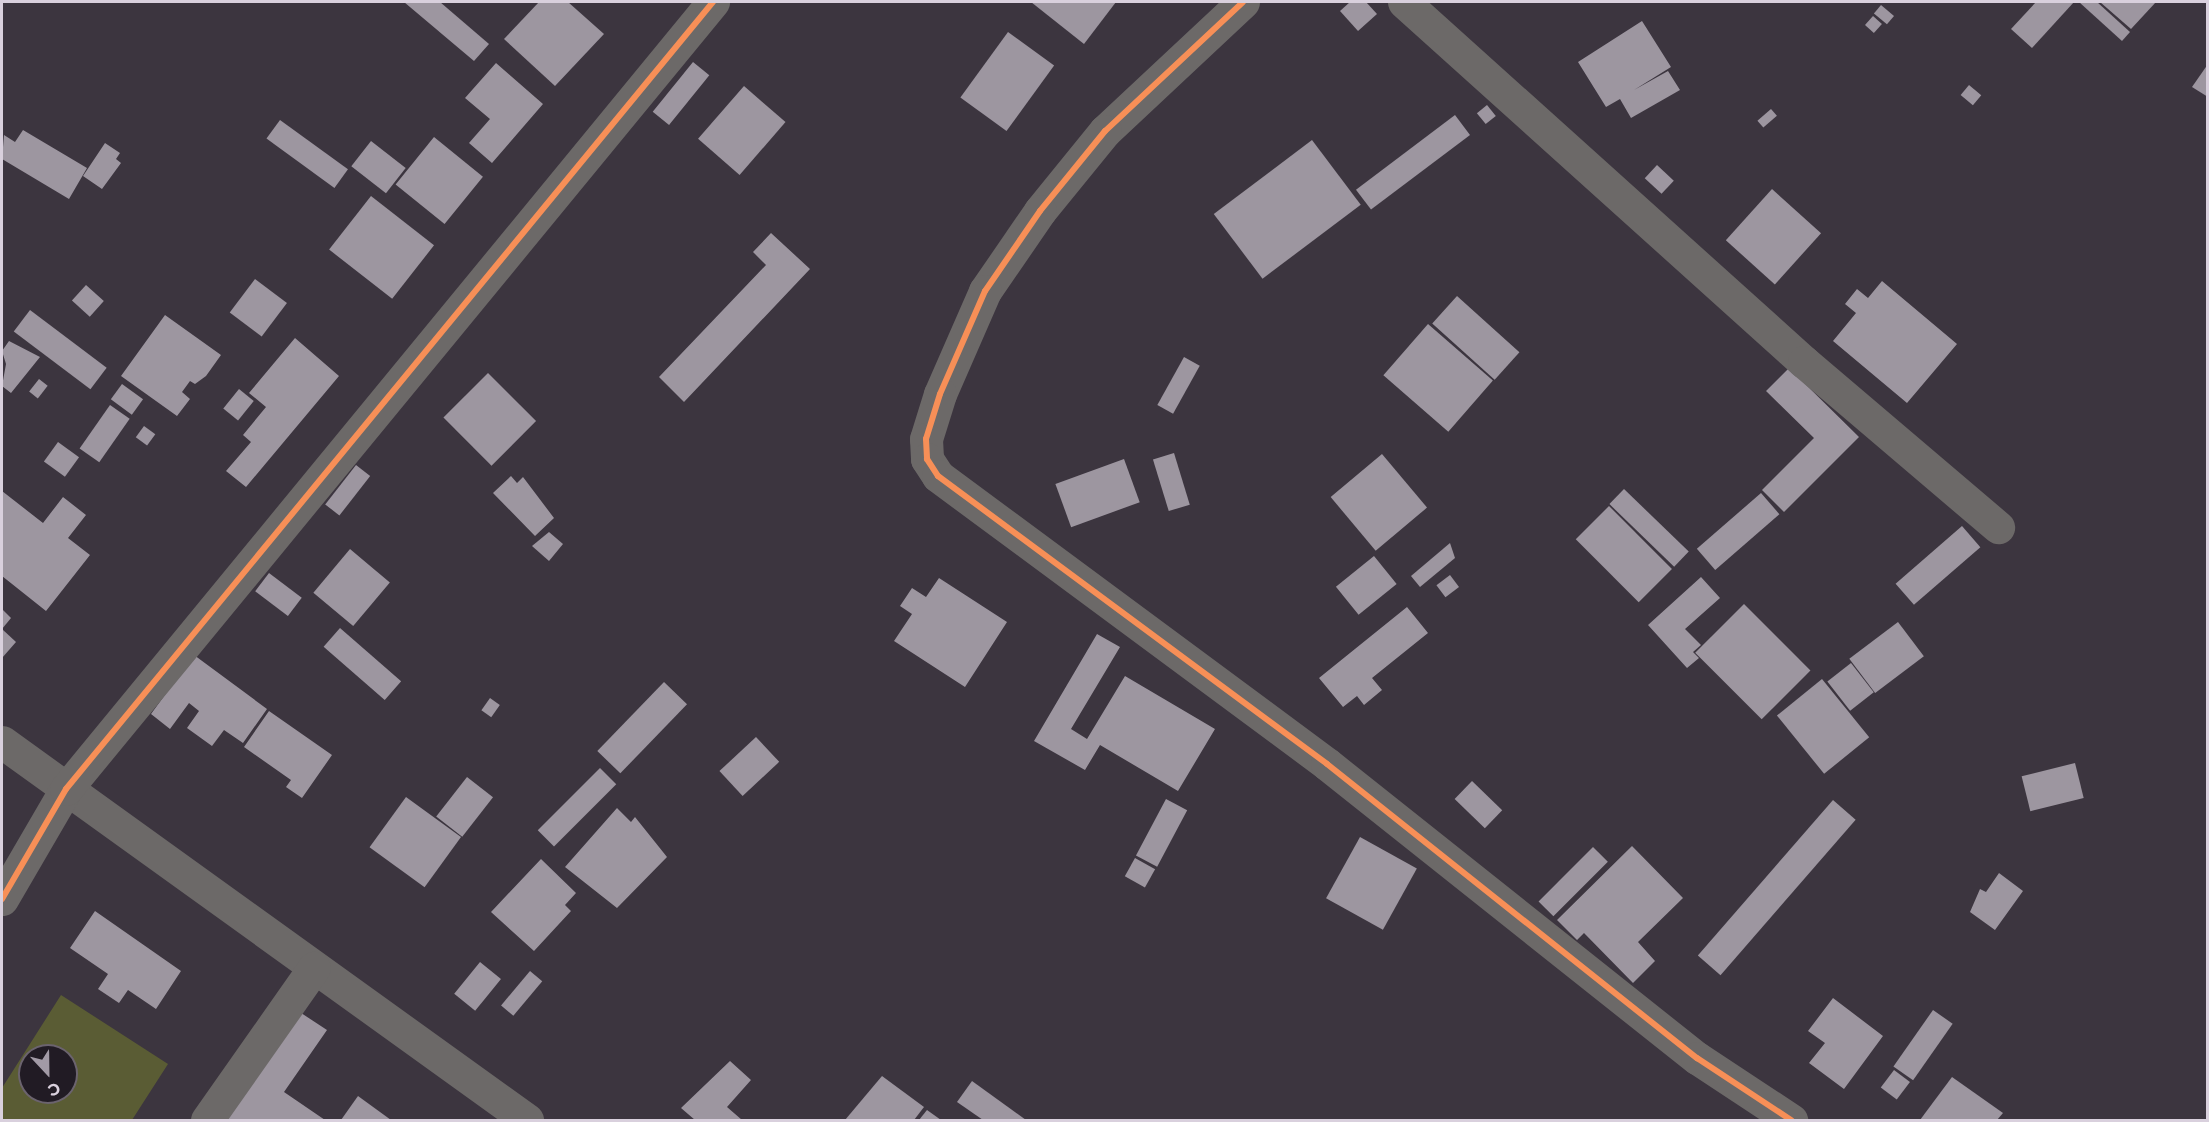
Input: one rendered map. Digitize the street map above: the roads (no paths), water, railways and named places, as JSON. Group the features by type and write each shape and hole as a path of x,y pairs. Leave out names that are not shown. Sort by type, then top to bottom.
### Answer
{"street":[{"path":"2,899 66,789 713,2"},
{"path":"1243,2 1105,131 1034,220 985,291 940,393 926,439 927,459 938,476 1327,764 1697,1058 1791,1120"},
{"path":"1404,2 1804,362 1998,527"},
{"path":"2,742 527,1120"},
{"path":"207,1120 314,968"}]}
